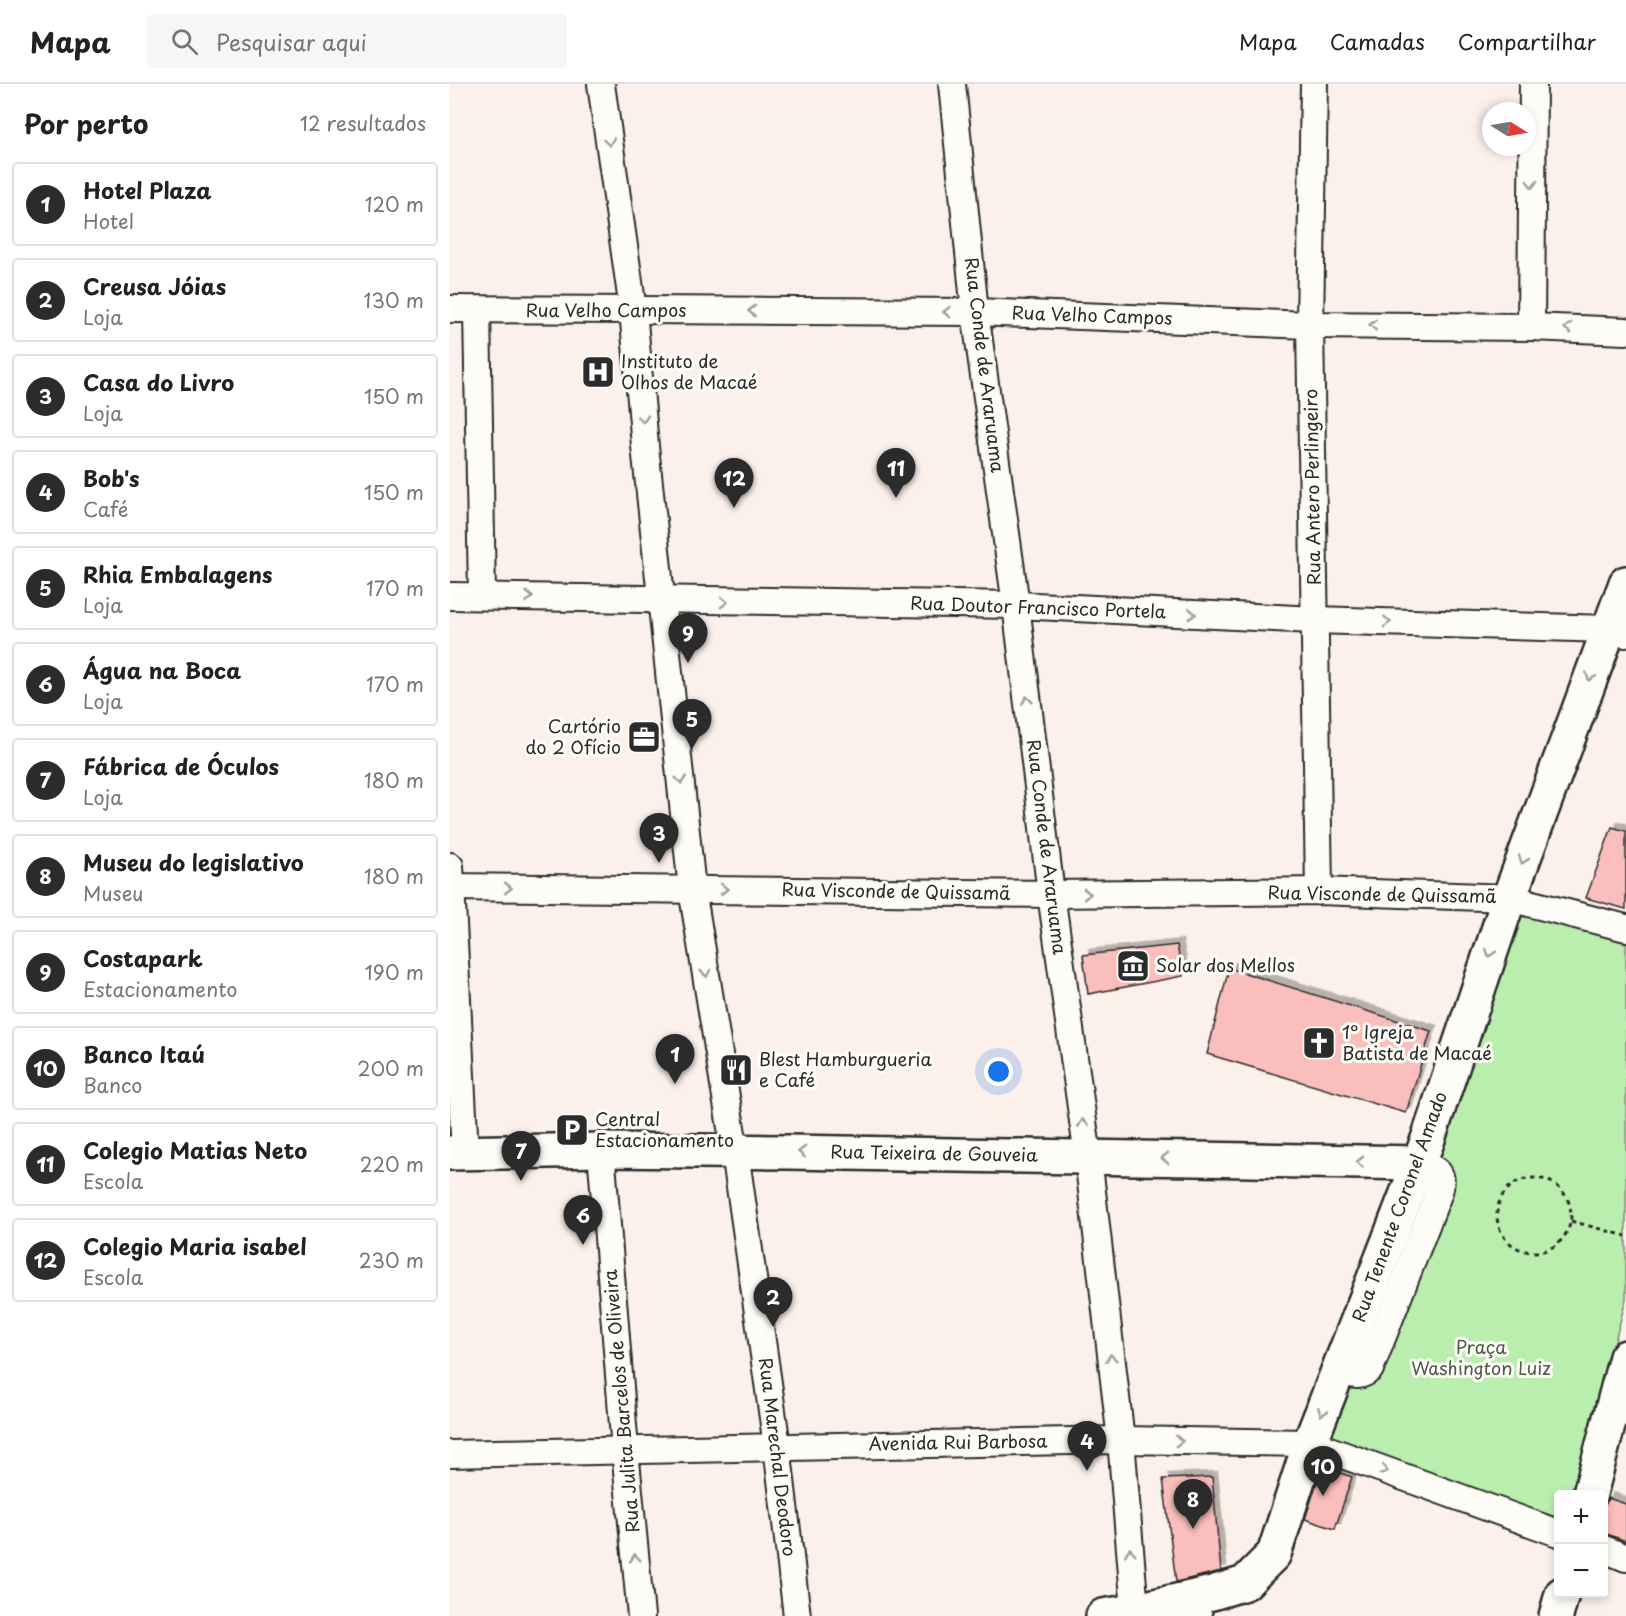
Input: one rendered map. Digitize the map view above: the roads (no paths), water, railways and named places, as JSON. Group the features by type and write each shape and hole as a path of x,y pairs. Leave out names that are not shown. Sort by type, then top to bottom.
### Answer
{"main road":[{"name":"Rua Tenente Coronel Amado","path":"1126,1612 1212,1593 1245,1583 1274,1554 1310,1443 1419,1163 1509,898 1617,631 1626,583"},
{"name":"Rua Teixeira de Gouveia","path":"458,1153 601,1150 1419,1163"},
{"path":"1592,1490 1619,1418 1626,1357"},
{"path":"1556,1616 1561,1598"},
{"path":"1126,1612 1194,1616"}],"street":[{"name":"Rua Marechal Deodoro","path":"601,84 633,310 645,446 692,889 735,1152 777,1446 797,1616"},
{"name":"Rua Conde de Araruama","path":"952,84 975,312 1016,605 1051,894 1088,1157 1121,1440 1126,1612"},
{"name":"Rua Antero Perlingeiro","path":"1314,84 1310,325 1318,891"},
{"path":"1532,327 1533,84"},
{"name":"Rua Velho Campos","path":"450,309 975,312 1310,325 1532,327 1626,331"},
{"path":"477,310 482,595"},
{"name":"Rua Doutor Francisco Portela","path":"450,596 1016,605 1315,620 1617,631"},
{"path":"450,880 458,1153"},
{"name":"Rua Visconde de Quissamã","path":"450,880 692,889 1051,894 1318,891 1509,898 1626,928"},
{"name":"Rua Julita Barcelos de Oliveira","path":"601,1150 641,1616"},
{"name":"Avenida Rui Barbosa","path":"450,1455 1121,1440 1310,1443 1554,1532"},
{"path":"1608,1551 1626,1558"}],"place":[{"name":"Instituto de Olhos de Macaé","path":"598,372"},
{"name":"Colegio Matias Neto","path":"896,498"},
{"name":"Colegio Maria isabel","path":"734,508"},
{"name":"Costapark","path":"688,663"},
{"name":"Cartório do 2 Ofício","path":"644,737"},
{"name":"Rhia Embalagens","path":"692,749"},
{"name":"Casa do Livro","path":"659,863"},
{"name":"Solar dos Mellos","path":"1133,966"},
{"name":"1° Igreja Batista de Macaé","path":"1319,1043"},
{"name":"Blest Hamburgueria e Café","path":"736,1070"},
{"name":"Hotel Plaza","path":"675,1084"},
{"name":"Central Estacionamento","path":"572,1130"},
{"name":"Fábrica de Óculos","path":"521,1181"},
{"name":"Água na Boca","path":"583,1245"},
{"name":"Creusa Jóias","path":"773,1327"},
{"name":"Bob's","path":"1087,1471"},
{"name":"Banco Itaú","path":"1323,1496"},
{"name":"Museu do legislativo","path":"1193,1529"}],"park label":[{"name":"Praça Washington Luiz","path":"1481,1358"}]}
